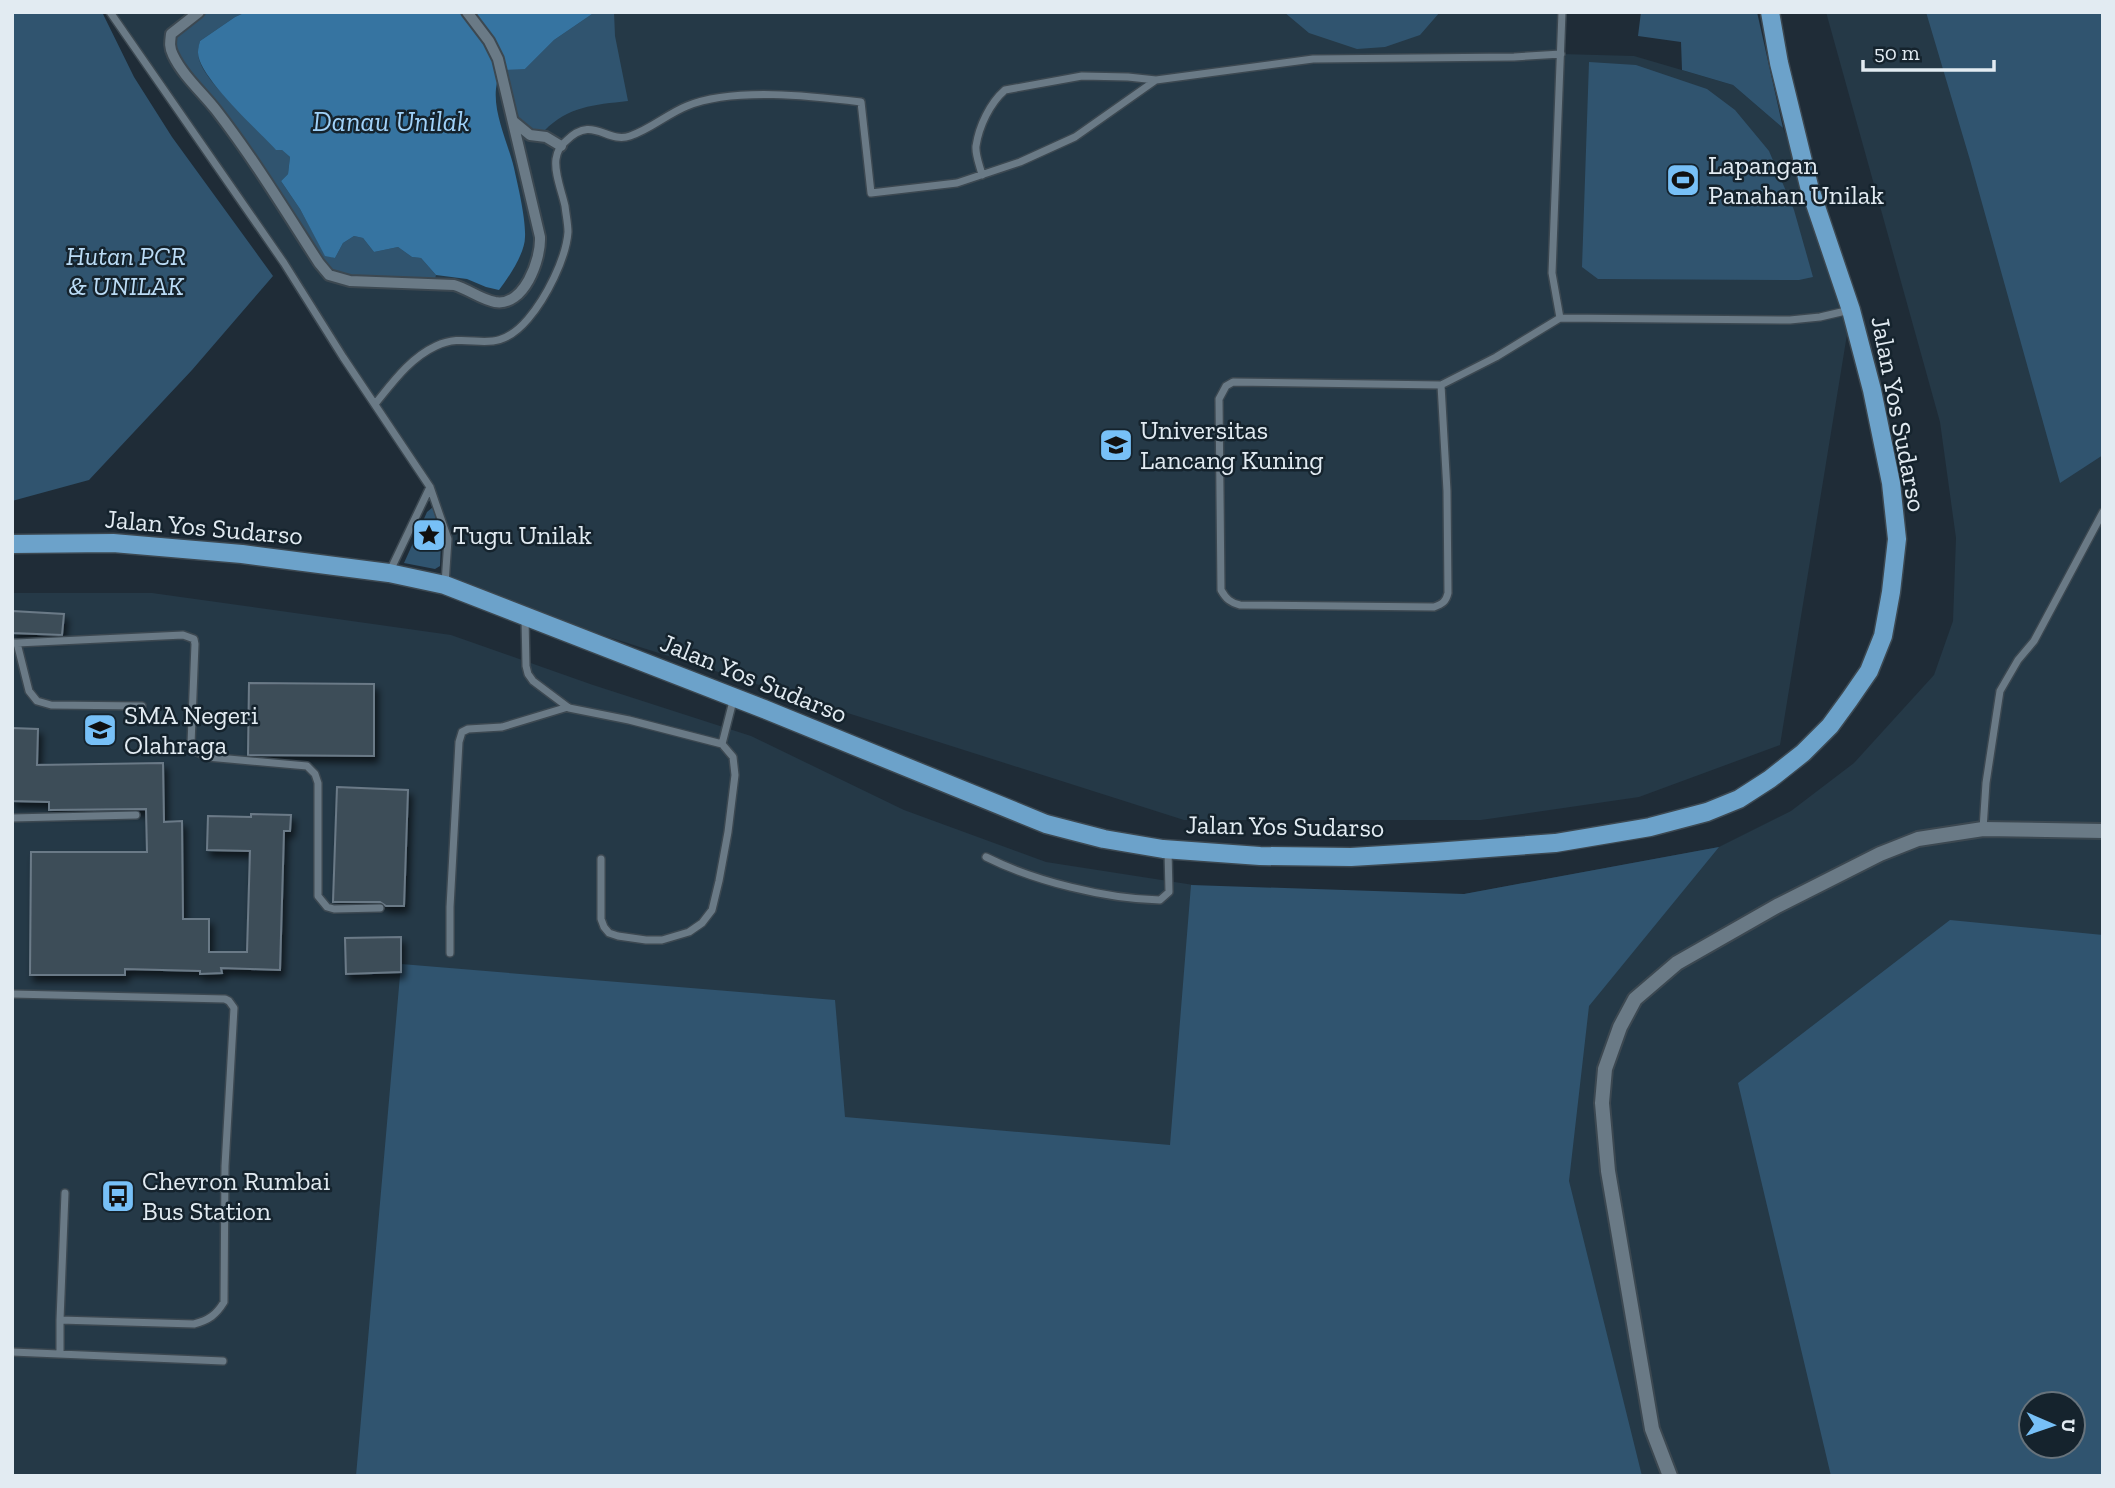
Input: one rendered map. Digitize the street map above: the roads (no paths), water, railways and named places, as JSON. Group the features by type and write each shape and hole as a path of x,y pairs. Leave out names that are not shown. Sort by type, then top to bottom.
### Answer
{"main road":[{"name":"Jalan Yos Sudarso","path":"12,544 113,543 242,554 388,573 445,585 734,697 1046,824 1104,839 1168,850 1260,856 1351,857 1555,844 1650,827 1707,812 1739,799 1792,762 1830,726 1868,671 1883,636 1897,539 1891,483 1872,390 1851,310 1809,186 1779,63 1770,12"}],"street":[{"path":"199,12 171,34 169,45 173,56 216,110 329,275 340,279 399,284 454,285 468,289 483,299 503,302 514,298 535,269 541,250 540,237 504,76 489,41 467,12"},
{"path":"513,121 530,135 546,137 561,146"},
{"path":"1670,1476 1652,1429 1608,1171 1602,1103 1605,1069 1620,1027 1635,999 1677,963 1777,906 1880,854 1919,839 1983,829 2103,831"}],"lane":[{"path":"110,12 284,263 430,487 447,539 445,585"},
{"path":"1560,318 1552,273 1562,12"},
{"path":"982,174 976,148 983,121 1005,90 1082,76 1156,80 1313,59 1561,54"},
{"path":"375,404 415,357 436,345 460,340 491,342 502,339 517,330 529,318 561,261 566,244 567,221 556,159 561,146 573,134 585,129 627,137 688,106 724,97 813,96 861,102 871,193 957,183 1020,162 1075,137 1156,80"},
{"path":"1441,384 1447,503 1448,593 1444,603 1434,607 1231,603 1221,590 1219,398 1226,386 1233,382 1441,384 1496,357 1560,318 1790,320 1851,310"},
{"path":"388,573 430,487"},
{"path":"1983,829 1986,783 2000,691 2018,660 2034,641 2092,528 2103,512"},
{"path":"525,617 528,674 533,681 568,707 722,744 733,757 735,775 719,881 712,910 702,923 689,932 662,940 609,933 601,919 601,859"},
{"path":"142,706 51,705 37,701 29,691 15,643 183,635 194,639 191,744 195,751 207,757 307,766 315,774 318,783 318,896 327,907 334,909 380,908"},
{"path":"722,744 734,697"},
{"path":"450,953 450,907 461,732 468,729 502,727 568,707"},
{"path":"12,818 136,814"},
{"path":"986,857 1003,866 1094,892 1141,900 1160,900 1169,892 1168,850"},
{"path":"12,994 225,999 234,1008 225,1167 224,1302 213,1317 194,1324 60,1320"},
{"path":"60,1353 65,1193"},
{"path":"12,1352 223,1361"}],"water":[{"name":"Danau Unilak","path":"246,12 595,12 554,40 525,69 502,70 497,81 496,106 514,168 525,230 519,257 499,290 467,279 436,275 421,258 412,257 398,247 374,252 363,238 354,236 343,243 335,258 325,256 300,209 281,181 288,174 290,157 282,150 276,150 244,117 218,89 200,62 200,41"}],"place":[{"name":"Lapangan Panahan Unilak","path":"1683,180"},
{"name":"Universitas Lancang Kuning","path":"1116,445"},
{"name":"Tugu Unilak","path":"429,535"},
{"name":"SMA Negeri Olahraga","path":"100,730"},
{"name":"Chevron Rumbai Bus Station","path":"118,1196"}],"park label":[{"name":"Hutan PCR & UNILAK","path":"126,271"}]}
